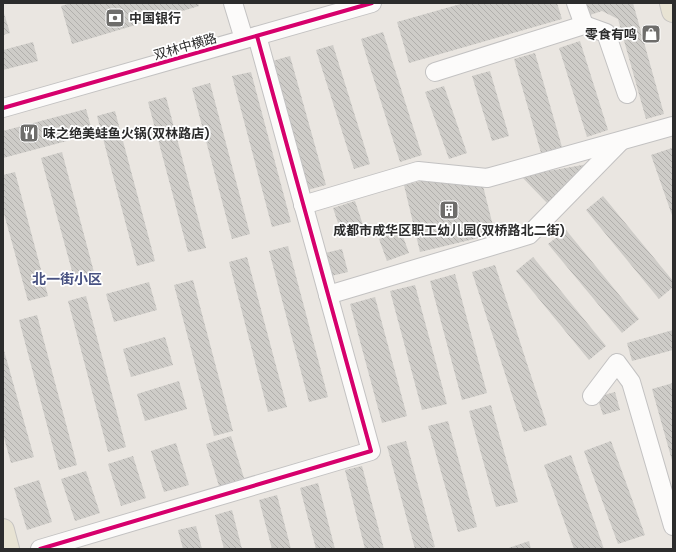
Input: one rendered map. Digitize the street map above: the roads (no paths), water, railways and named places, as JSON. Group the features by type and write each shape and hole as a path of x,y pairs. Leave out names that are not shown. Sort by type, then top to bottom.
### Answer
{"main road":[{"path":"671,3 673,11"},
{"path":"3,530 8,549"}],"street":[{"path":"40,549 371,451 303,205 250,38 233,3"},
{"name":"双林中横路","path":"3,108 250,38 348,6 372,3"},
{"path":"576,3 584,25"},
{"path":"435,72 584,25 606,33 627,94"},
{"path":"303,205 418,171 487,178 673,126"},
{"path":"328,295 529,235 620,142"},
{"path":"592,396 617,363 631,382 673,526"}],"place":[{"name":"中国银行","path":"115,18"},
{"name":"零食有鸣","path":"651,34"},
{"name":"味之绝美蛙鱼火锅(双林路店)","path":"29,133"},
{"name":"成都市成华区职工幼儿园(双桥路北二街)","path":"449,210"}],"district":[{"name":"北一街小区","path":"67,279"}]}
